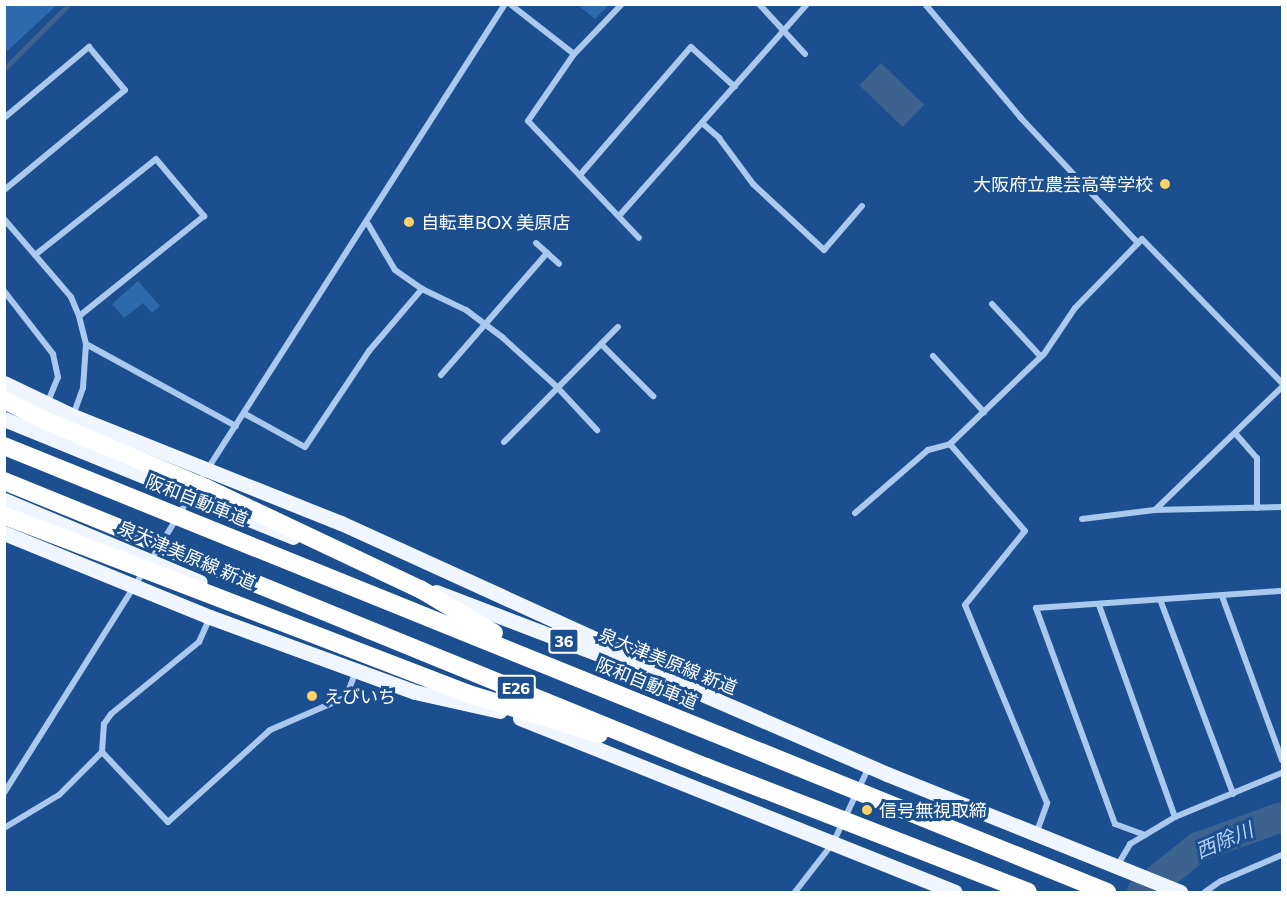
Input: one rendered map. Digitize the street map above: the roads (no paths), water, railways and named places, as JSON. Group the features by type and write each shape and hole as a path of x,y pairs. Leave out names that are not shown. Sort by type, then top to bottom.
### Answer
{"highway":[{"path":"4,400 46,413 420,589 546,664"},
{"path":"4,404 46,413"},
{"name":"阪和自動車道","path":"4,446 1107,892"},
{"name":"E26","path":"4,482 706,767 1028,892"},
{"path":"5,516 470,694 706,767"}],"main road":[{"name":"36","path":"4,383 46,413 73,416 341,523 662,670 693,690"},
{"name":"泉大津美原線 新道","path":"4,419 189,498 693,690 869,766 1180,892"},
{"name":"泉大津美原線 新道","path":"5,516 150,561 511,714 954,892"},
{"path":"5,516 134,586 210,617 415,692 511,714"}],"street":[{"path":"4,793 189,498 368,224 505,4"},
{"path":"510,4 574,54"},
{"path":"622,4 574,54 528,120 639,237"},
{"path":"759,4 804,54"},
{"path":"619,216 807,4"},
{"path":"925,4 1020,117 1138,243"},
{"path":"4,118 89,47 125,90 4,190"},
{"path":"580,176 691,47 735,87"},
{"path":"702,123 719,138 753,184 824,250 862,206"},
{"path":"35,255 156,159 204,216 79,316"},
{"path":"4,219 70,297 79,316 86,344 83,388 73,416"},
{"path":"368,224 395,270 422,289 466,310 485,324 557,387 597,430"},
{"path":"855,513 928,450 950,444 984,412 1041,357 1075,308 1142,239 1282,385 1154,510"},
{"path":"536,243 559,264"},
{"path":"441,375 547,254"},
{"path":"245,414 305,447 369,351 422,289"},
{"path":"4,291 53,354 58,377 46,413"},
{"path":"992,304 1041,357"},
{"path":"504,442 618,327"},
{"path":"86,344 236,426"},
{"path":"601,344 653,396"},
{"path":"933,356 984,412"},
{"path":"1235,433 1257,458 1257,508"},
{"path":"950,444 1025,531 965,604 1047,803 1036,835"},
{"path":"1082,519 1154,510 1282,507"},
{"path":"1145,835 1115,824 1036,608 1161,602 1282,591"},
{"path":"1222,596 1282,760"},
{"path":"1161,602 1233,794"},
{"path":"1099,605 1175,817"},
{"path":"4,828 58,795 102,752 104,724 111,714 199,642 210,617"},
{"path":"102,752 168,822 270,730 346,697 356,670"},
{"path":"795,892 833,843 869,766"},
{"path":"1118,868 1130,844 1175,817 1282,773"},
{"path":"1205,892 1282,855"}],"waterway":[{"path":"4,69 69,4"},
{"name":"西除川","path":"1142,892 1198,847 1282,817"}],"place":[{"name":"大阪府立農芸高等学校","path":"1165,184"},
{"name":"自転車BOX 美原店","path":"409,222"},
{"name":"えびいち","path":"312,696"},
{"name":"信号無視取締","path":"867,810"}]}
